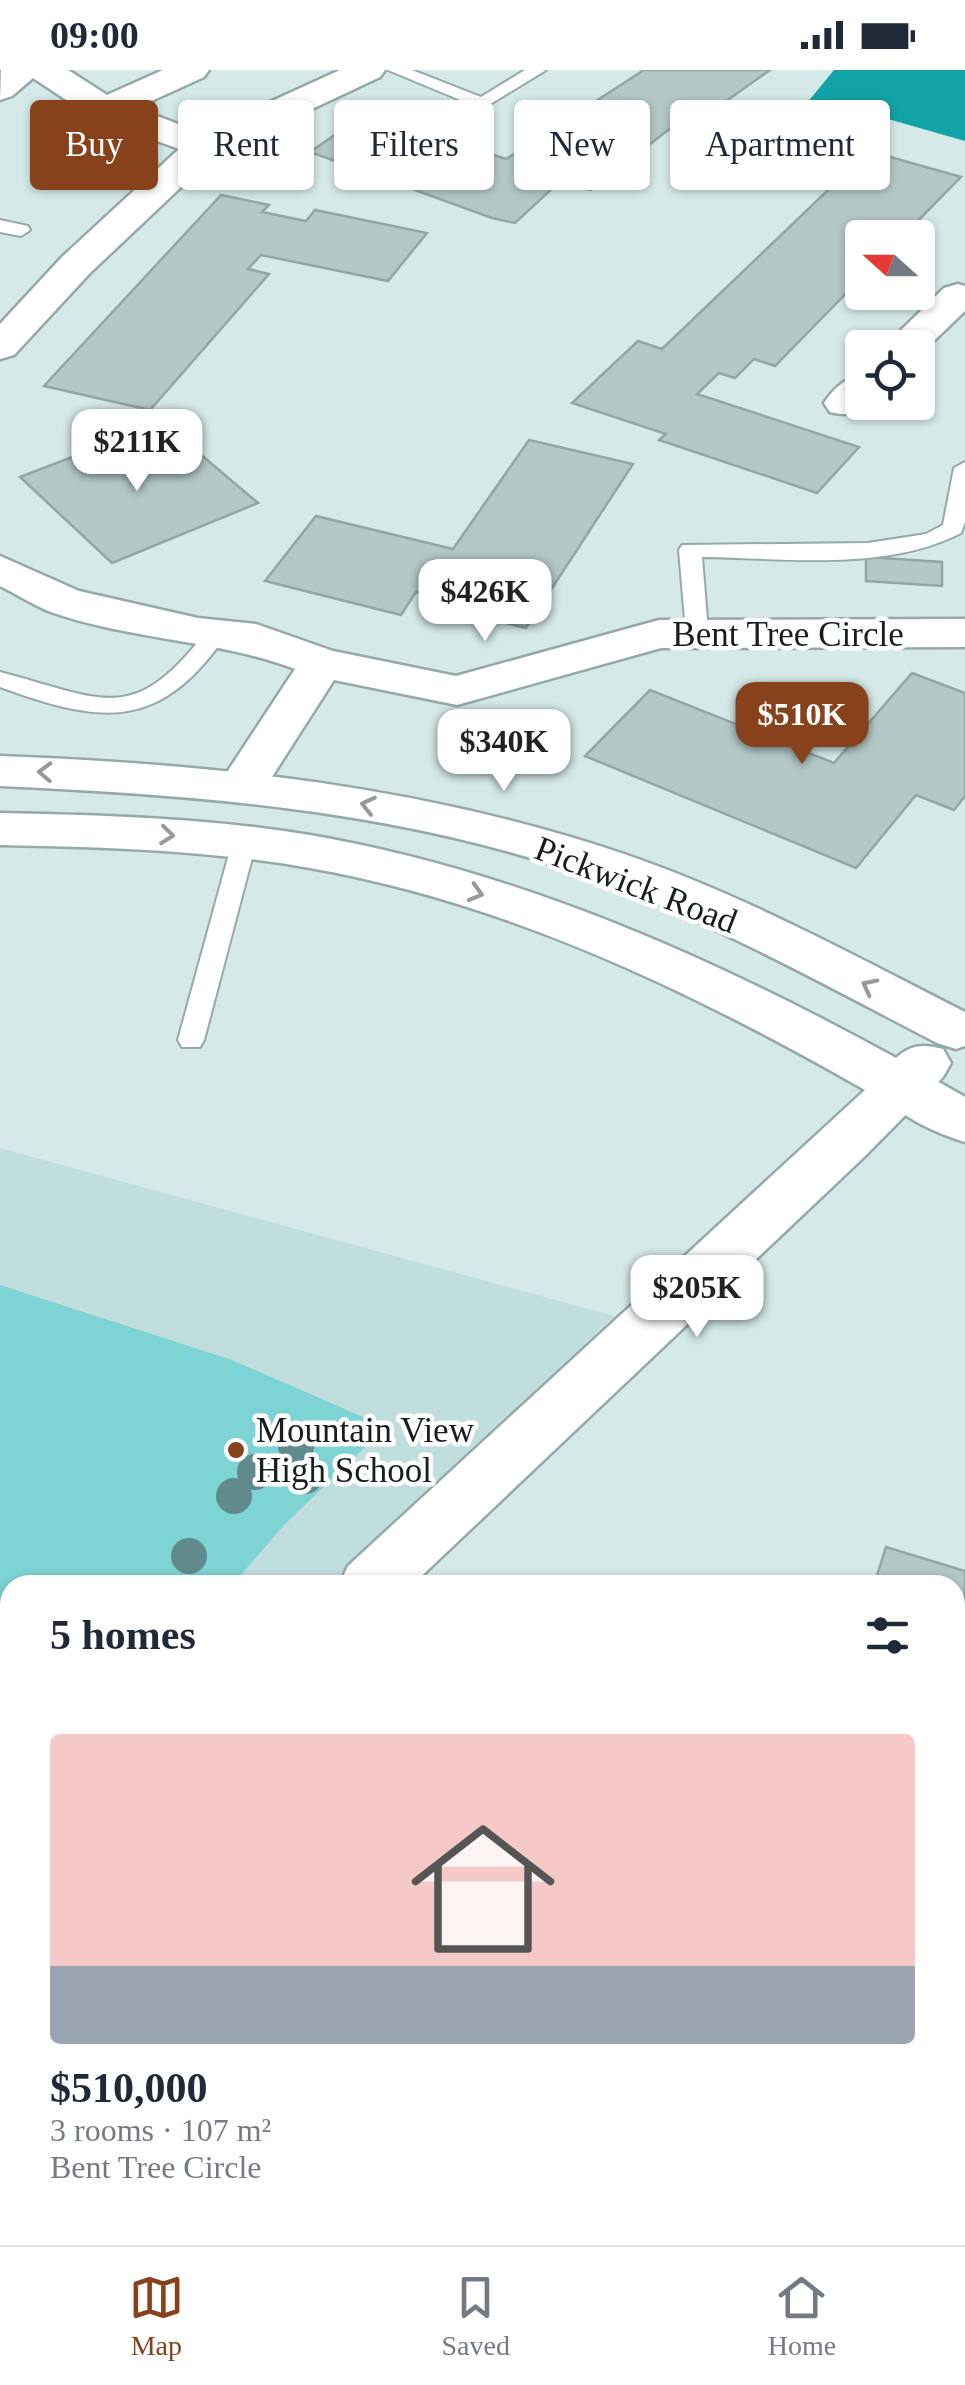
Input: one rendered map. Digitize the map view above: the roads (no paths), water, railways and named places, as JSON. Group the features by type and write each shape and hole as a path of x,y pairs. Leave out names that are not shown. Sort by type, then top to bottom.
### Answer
{"street":[{"path":"0,89 20,70"},
{"path":"44,70 91,100"},
{"path":"125,100 192,70"},
{"path":"302,100 368,70"},
{"path":"0,347 76,265 178,169"},
{"path":"922,330 958,296 965,298"},
{"name":"Bent Tree Circle","path":"0,569 64,601 216,634 256,638 322,663 457,691 659,634 965,634"},
{"path":"242,786 322,663"},
{"name":"Pickwick Road","path":"0,771 162,776 316,793 495,833 606,866 797,948 962,1029"},
{"name":"Pickwick Road","path":"0,829 135,831 244,843 313,853 476,893 580,926 802,1028 965,1122"},
{"path":"381,1575 962,1029"}],"lane":[{"path":"397,70 482,104 537,70"},
{"path":"0,226 21,230"},
{"path":"697,632 690,550 901,548 954,528 965,468"},
{"path":"0,679 66,701 114,706 156,696 182,677 216,634"},
{"path":"191,1040 244,843"}],"place":[{"name":"Mountain View High School","path":"236,1450"}]}
